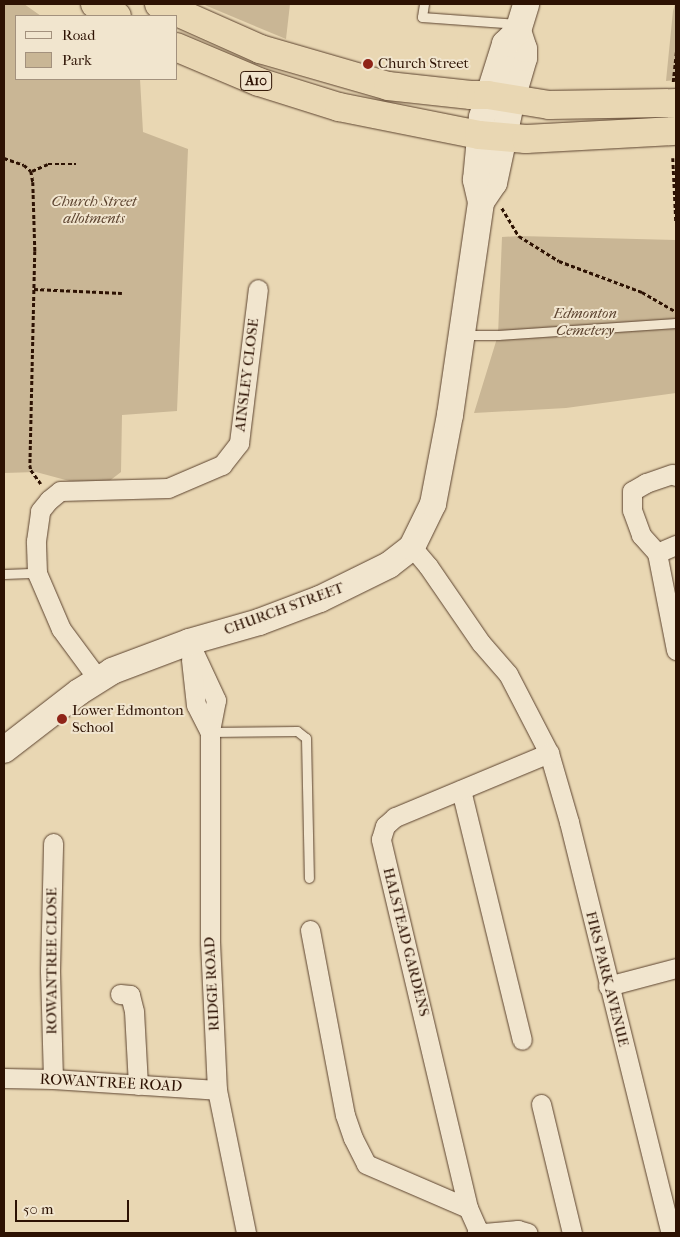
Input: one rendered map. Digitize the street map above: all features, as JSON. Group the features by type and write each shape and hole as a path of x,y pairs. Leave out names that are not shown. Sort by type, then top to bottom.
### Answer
{"highway":[{"path":"95,4 115,15"},
{"name":"A10","path":"158,4 220,33 260,49 388,86 471,96 495,117"},
{"name":"A10","path":"178,48 259,82 339,107 575,124 595,134 676,131"},
{"name":"A10","path":"495,117 549,105 675,94"}],"main road":[{"name":"CHURCH STREET","path":"4,750 98,679 128,664 189,642 260,622 320,599 389,565 412,547 433,504 463,335 492,205 476,180 495,117 524,58 521,20"}],"street":[{"name":"AINSLEY CLOSE","path":"52,497 60,491 168,488 222,465 238,443 258,289"},
{"path":"676,476 672,474 646,483 632,491 632,510 641,535 657,553 676,650"},
{"path":"52,497 40,511 36,541 37,573 61,629 98,679"},
{"path":"657,553 676,545"},
{"name":"FIRS PARK AVENUE","path":"412,547 428,566 481,643 497,680 536,728 549,752 569,822 608,986 670,1198 671,1233"},
{"name":"RIDGE ROAD","path":"189,642 216,700 210,732 210,942 218,1090 246,1233"},
{"name":"HALSTEAD GARDENS","path":"477,1233 477,1228 468,1208 381,839 385,826 395,817 549,752"},
{"path":"461,790 522,1040"},
{"name":"ROWANTREE CLOSE","path":"52,1079 50,970 54,843"},
{"path":"310,930 344,1115 366,1164 468,1208"},
{"path":"608,986 676,968"},
{"path":"120,994 130,994 134,1011 138,1084"},
{"name":"ROWANTREE ROAD","path":"4,1078 52,1079 218,1090"},
{"path":"541,1104 572,1233"},
{"path":"484,1233 518,1230 528,1233"}],"lane":[{"path":"424,4 422,17 521,20"},
{"path":"463,335 498,335 676,323"},
{"path":"4,574 37,573"},
{"path":"210,732 297,731 306,738 309,878"}],"path":[{"path":"675,94 676,51"},
{"path":"4,158 7,161 17,162 31,171 33,182 34,289 30,465 34,475 52,497"},
{"path":"673,158 676,221"},
{"path":"31,171 48,164 76,164"},
{"path":"492,205 518,236 559,261 642,292 676,312"},
{"path":"34,289 122,293"}],"green space":[{"name":"Church Street allotments","path":"4,4 24,4 40,15 15,15 15,80 140,80 143,132 188,149 177,411 122,415 121,472 99,489 36,472 4,473"},
{"path":"203,4 290,4 286,39 207,6"},
{"path":"675,4 676,80 666,81 673,11"},
{"name":"Edmonton Cemetery","path":"502,237 676,240 676,393 566,408 474,413 498,335"}],"place":[{"name":"Church Street","path":"368,64"},
{"name":"Lower Edmonton School","path":"62,719"}]}
